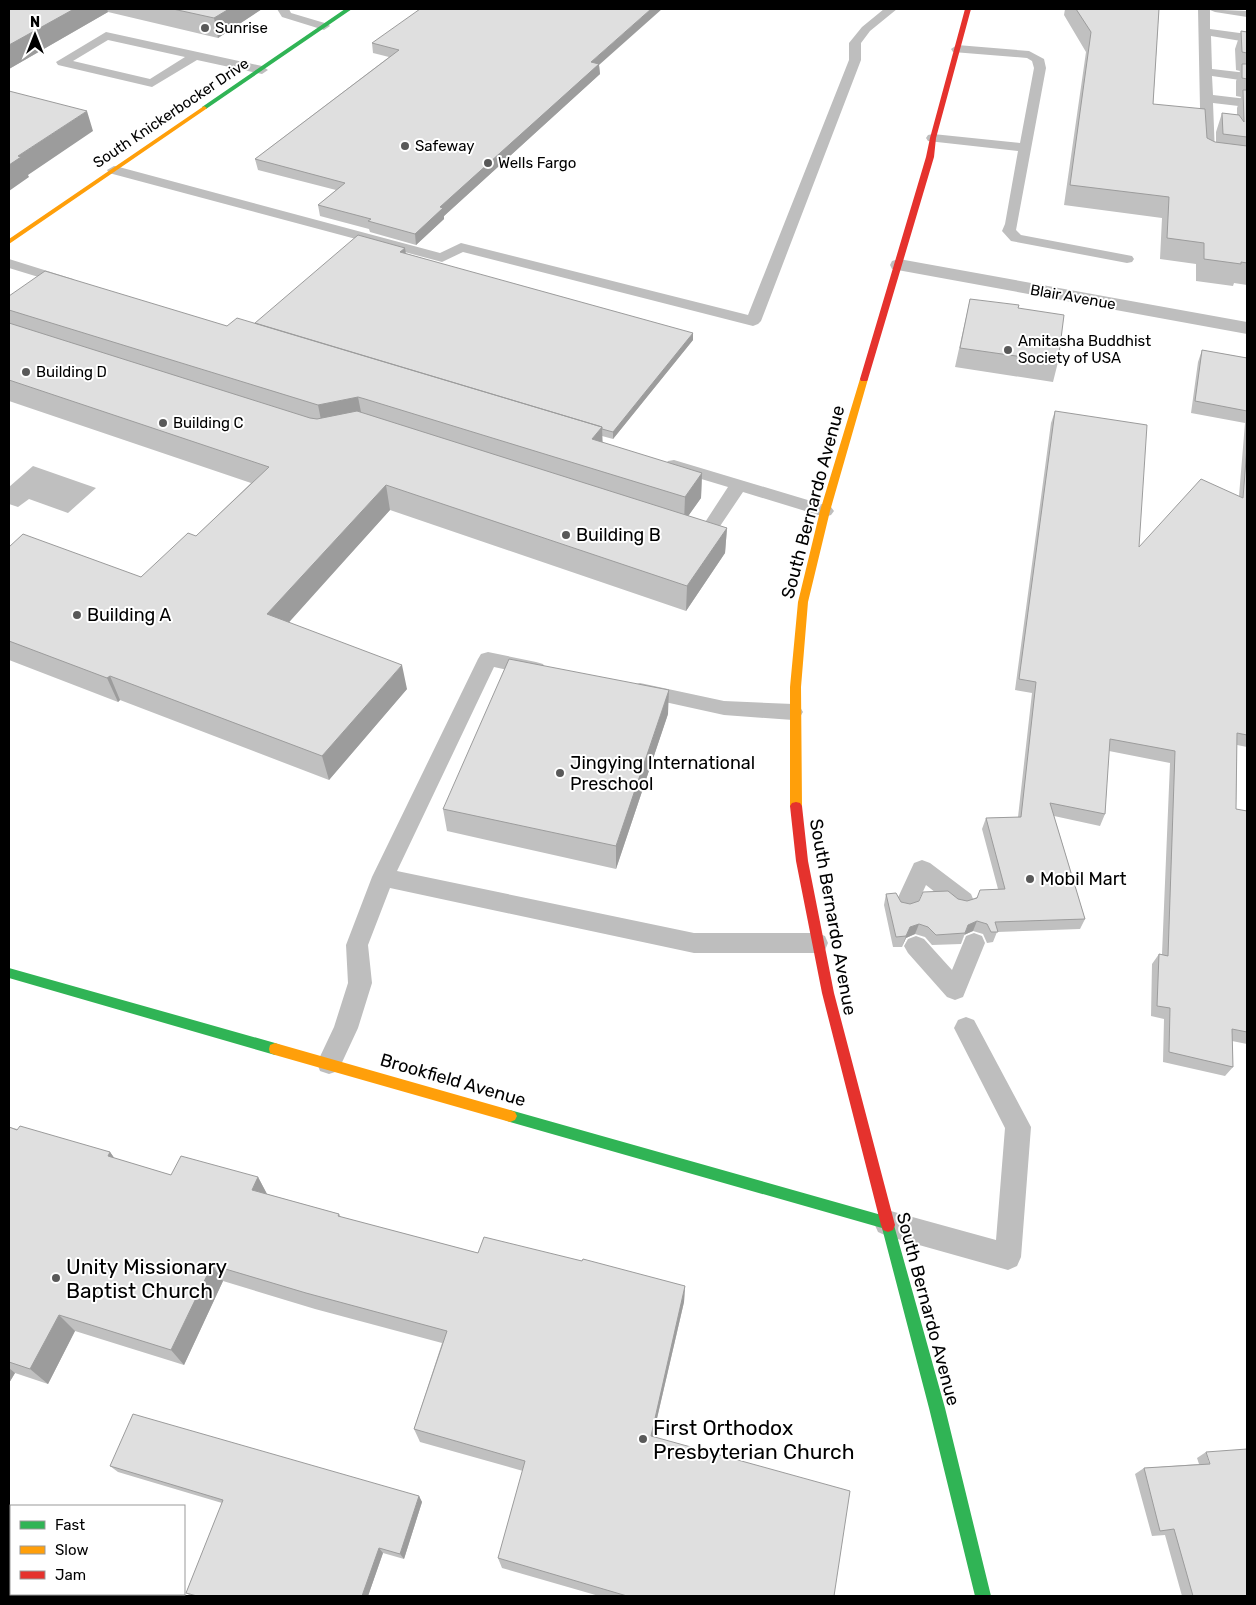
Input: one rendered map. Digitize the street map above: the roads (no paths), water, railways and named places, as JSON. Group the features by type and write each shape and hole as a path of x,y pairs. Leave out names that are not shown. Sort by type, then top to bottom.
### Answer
{"street":[{"name":"South Knickerbocker Drive","path":"9,242 350,9"},
{"name":"South Bernardo Avenue","path":"968,9 933,138 930,157 826,511 800,614 793,712 796,820 817,943 838,1041 936,1408 983,1596"},
{"name":"Blair Avenue","path":"899,266 1247,328"},
{"name":"Brookfield Avenue","path":"9,973 887,1223"}],"lane":[{"path":"283,9 286,15 324,26"},
{"path":"114,170 442,258 461,247 753,322 855,60 855,43 866,29 891,9"},
{"path":"1204,9 1208,157 1247,162"},
{"path":"1215,9 1247,14"},
{"path":"1205,32 1247,38"},
{"path":"196,55 152,83 62,62 106,36 196,55 262,70"},
{"path":"957,49 1022,54 1038,59 1040,68 1012,224 1009,231 1016,238 1127,259"},
{"path":"1206,72 1247,77"},
{"path":"1207,98 1247,103"},
{"path":"933,138 1026,148"},
{"path":"9,263 84,287"},
{"path":"46,290 60,280"},
{"path":"659,460 826,511"},
{"path":"676,528 704,537 739,484"},
{"path":"329,1063 346,1028 360,983 357,944 383,877 488,658 554,672"},
{"path":"620,686 724,708 793,712"},
{"path":"906,904 922,869 963,901"},
{"path":"383,877 694,942 817,943"},
{"path":"916,946 955,990 974,943"},
{"path":"887,1223 1008,1257 1018,1127 966,1028"}],"place":[{"name":"Sunrise","path":"205,28"},
{"name":"Safeway","path":"405,146"},
{"name":"Wells Fargo","path":"488,163"},
{"name":"Amitasha Buddhist Society of USA","path":"1008,350"},
{"name":"Building D","path":"26,372"},
{"name":"Building C","path":"163,423"},
{"name":"Building B","path":"566,535"},
{"name":"Building A","path":"77,615"},
{"name":"Jingying International Preschool","path":"560,773"},
{"name":"Mobil Mart","path":"1030,879"},
{"name":"Unity Missionary Baptist Church","path":"56,1278"},
{"name":"First Orthodox Presbyterian Church","path":"643,1439"}]}
